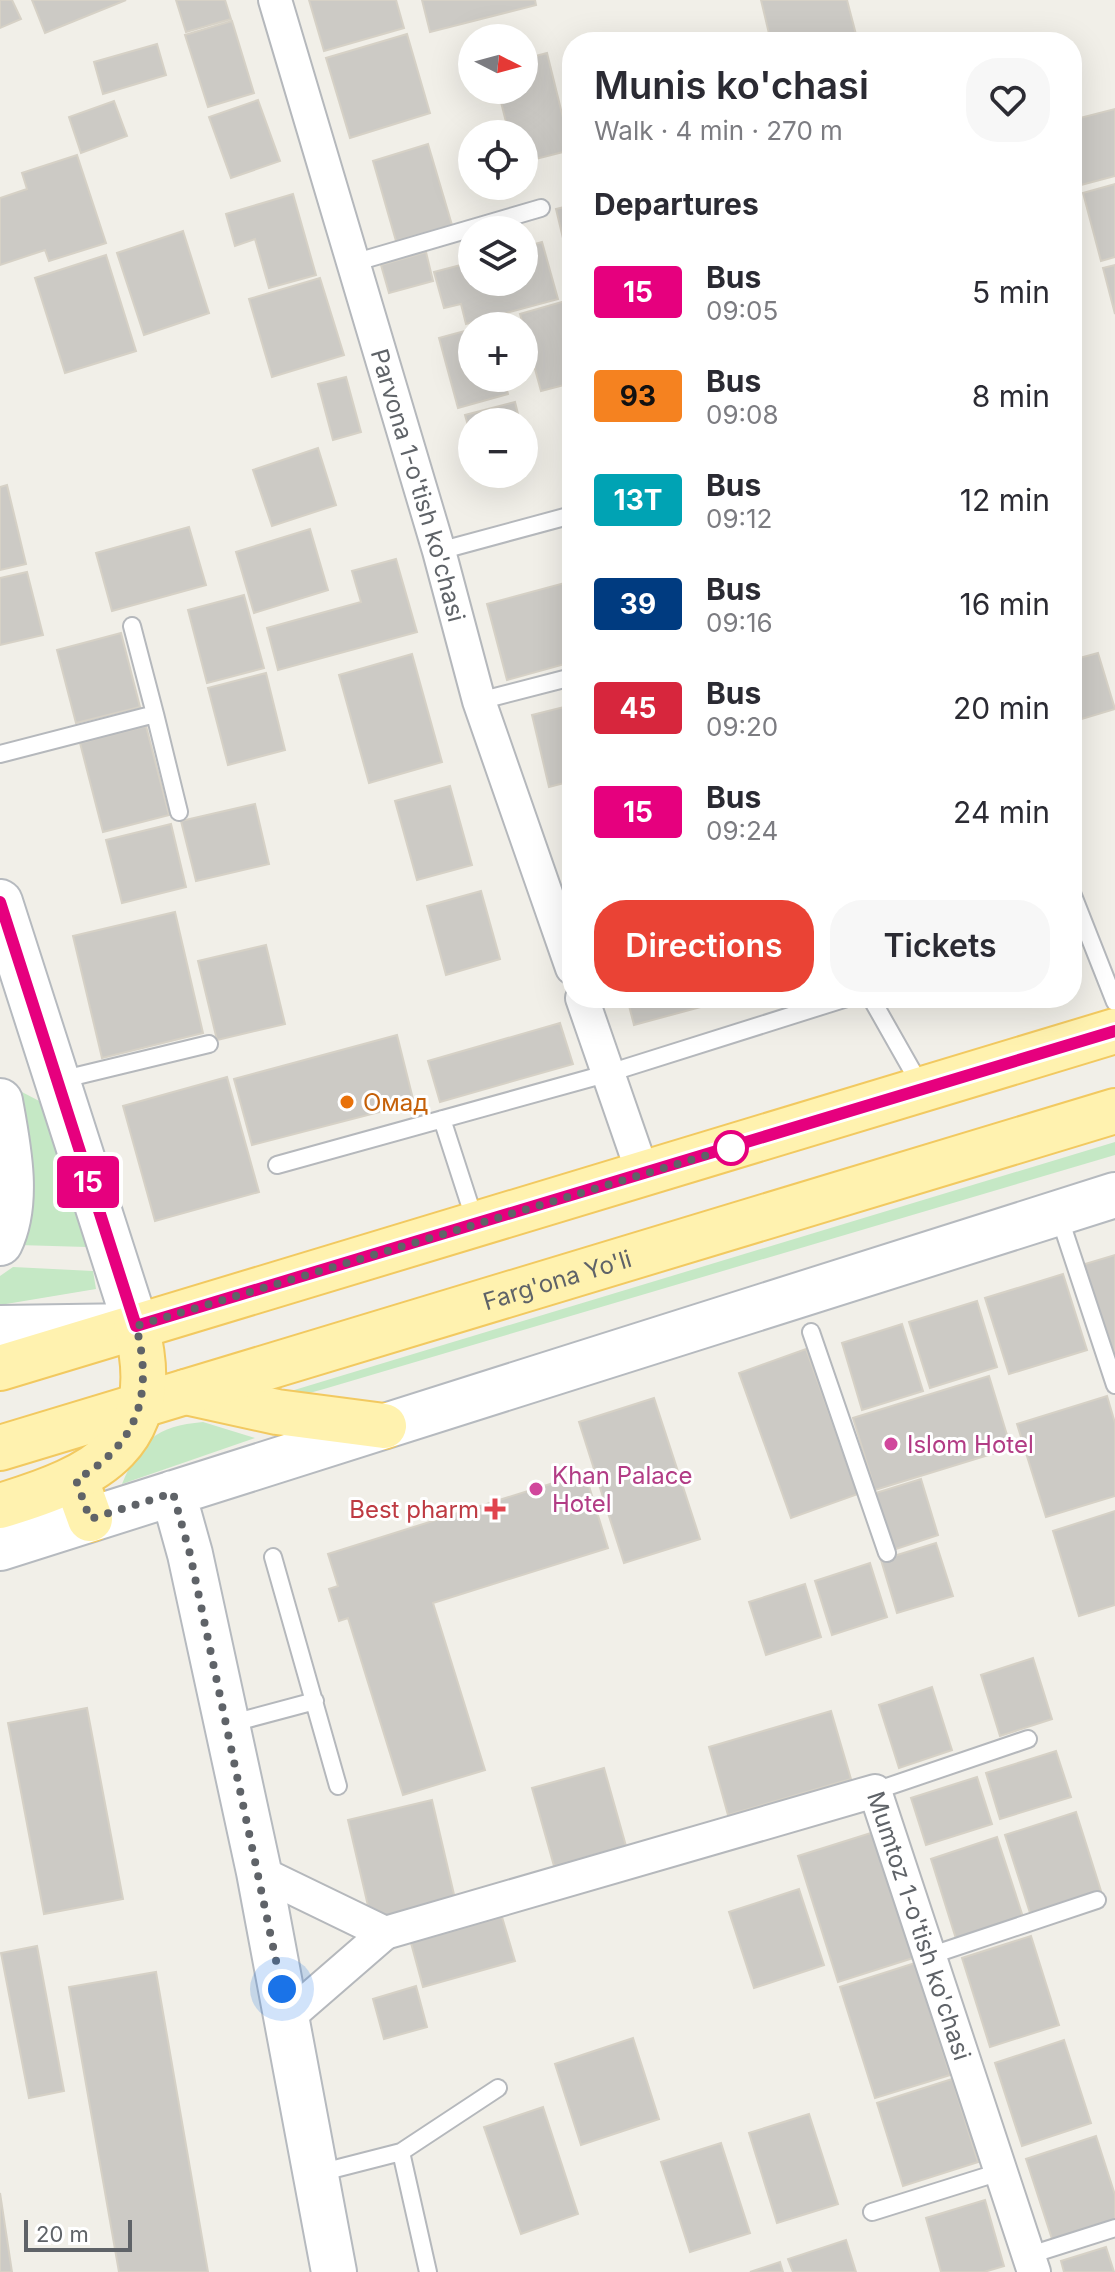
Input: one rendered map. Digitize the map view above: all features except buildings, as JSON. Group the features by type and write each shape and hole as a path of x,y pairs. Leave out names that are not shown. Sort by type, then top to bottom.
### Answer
{"main road":[{"path":"0,1368 1115,1031"},
{"name":"Farg'ona Yo'li","path":"0,1448 1115,1111"},
{"path":"0,1506 83,1500 114,1454 141,1405 143,1367 136,1326"},
{"path":"183,1392 277,1412 384,1426"}],"street":[{"name":"Parvona 1-o'tish ko'chasi","path":"275,0 439,551 479,701 562,939"},
{"path":"0,902 136,1326 0,1328"},
{"path":"586,1008 643,1174"},
{"path":"0,1101 10,1184 7,1219 0,1243"},
{"path":"0,1548 83,1500 173,1493 1115,1195"},
{"path":"173,1493 190,1554 259,1872 334,2272"},
{"name":"Mumtoz 1-o'tish ko'chasi","path":"287,2018 385,1933 875,1791 1032,2264"},
{"path":"259,1872 385,1933"}],"lane":[{"path":"353,263 541,208"},
{"path":"439,551 562,518"},
{"path":"132,626 179,812"},
{"path":"479,701 562,680"},
{"path":"0,754 155,714"},
{"path":"1082,918 1115,1002"},
{"path":"277,1165 609,1073 815,1008"},
{"path":"877,1008 923,1089"},
{"path":"55,1081 209,1044"},
{"path":"442,1119 476,1225"},
{"path":"1057,1212 1115,1385"},
{"path":"811,1332 887,1553"},
{"path":"273,1557 338,1786"},
{"path":"227,1724 315,1701"},
{"path":"875,1791 1028,1739"},
{"path":"929,1956 1097,1900"},
{"path":"317,2173 401,2152 498,2088"},
{"path":"401,2152 428,2272"},
{"path":"872,2212 1003,2171"},
{"path":"1032,2264 1115,2228"}],"green space":[{"path":"20,1091 45,1104 87,1247 18,1245 15,1104"},
{"path":"1115,1142 1115,1155 324,1389 302,1395 291,1391"},
{"path":"13,1267 93,1271 96,1289 0,1305 0,1276"},
{"path":"203,1422 255,1438 122,1484 136,1457 152,1438 173,1427"}],"bus line":[{"name":"15","path":"0,902 136,1326 1115,1031"}],"place":[{"name":"Омад","path":"347,1102"},
{"name":"Islom Hotel","path":"891,1444"},
{"name":"Khan Palace Hotel","path":"536,1489"},
{"name":"Best pharm","path":"495,1509"}],"route":[{"path":"282,1989 190,1554 173,1493 90,1519 76,1480 114,1454 141,1405 142,1349 136,1326 731,1148"}]}
